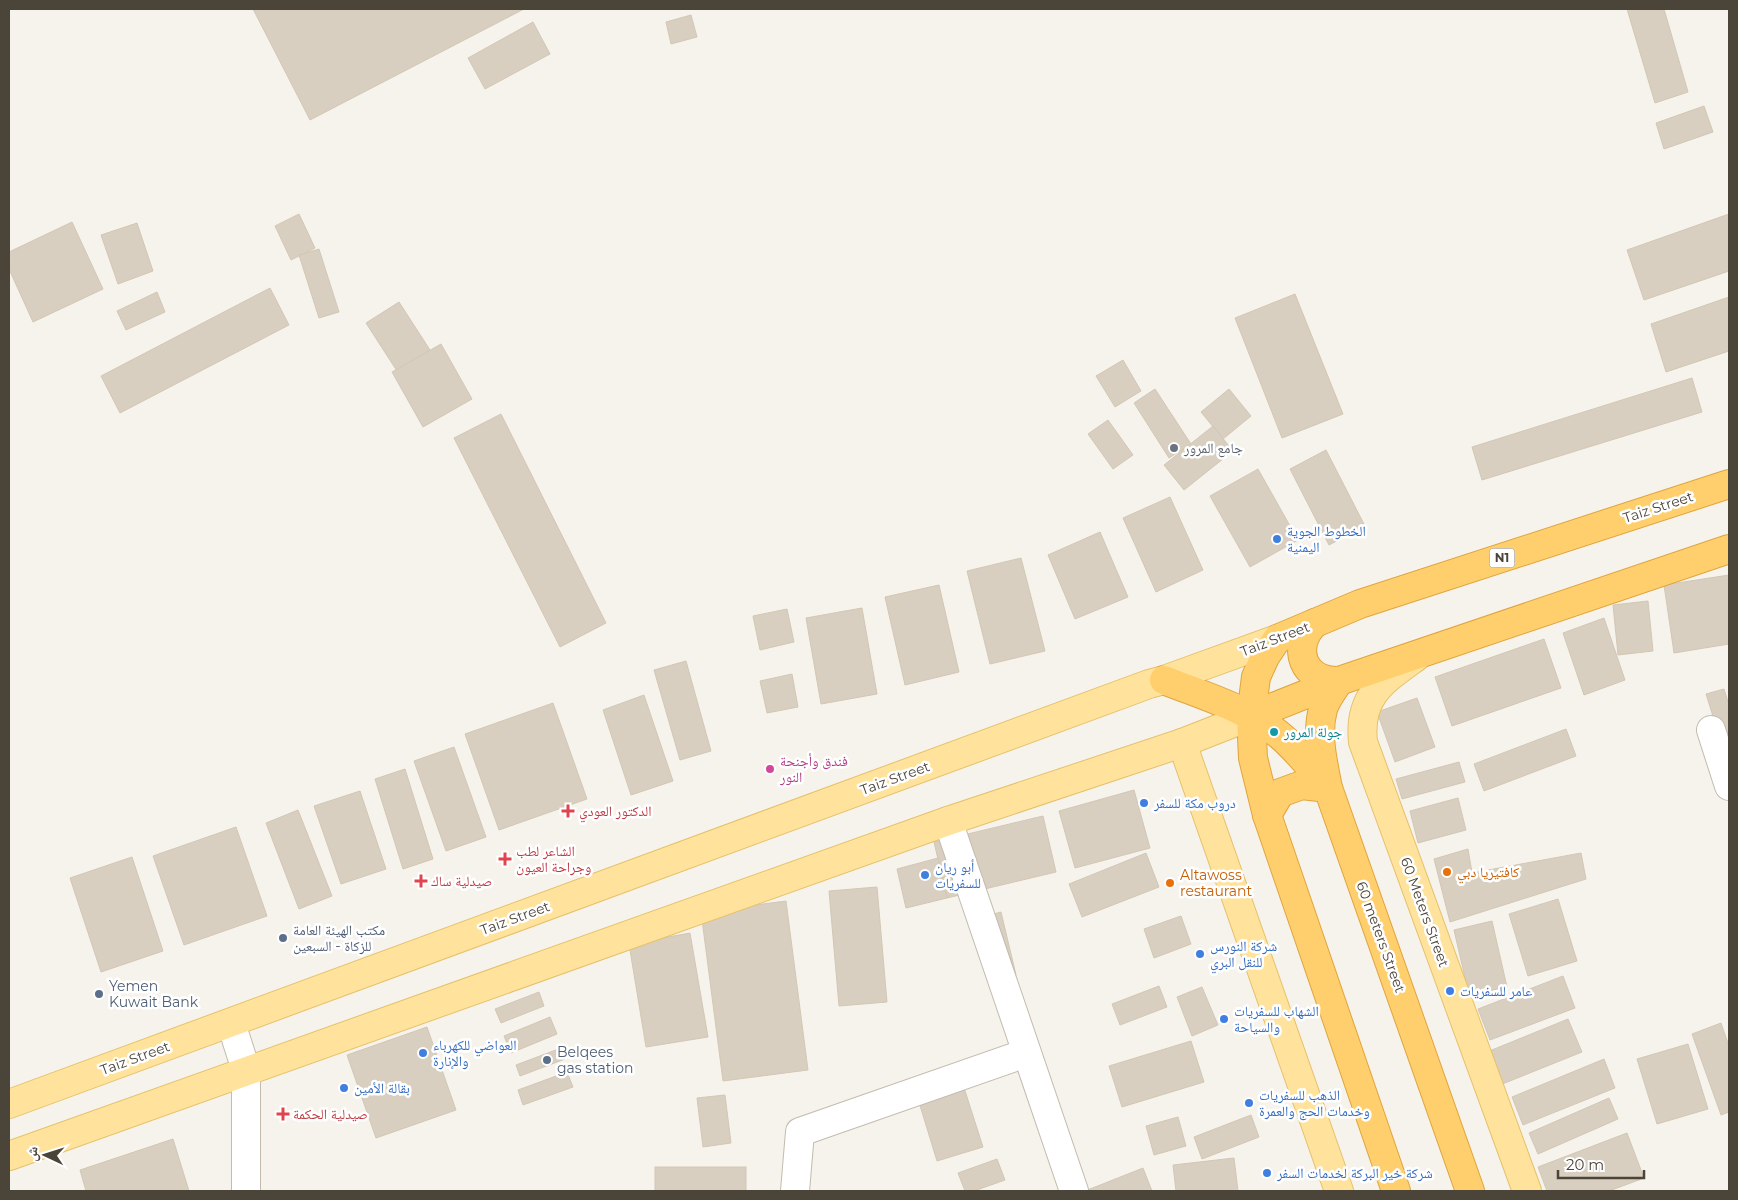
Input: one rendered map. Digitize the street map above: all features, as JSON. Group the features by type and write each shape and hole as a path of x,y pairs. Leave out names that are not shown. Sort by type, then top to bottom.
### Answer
{"highway":[{"name":"Taiz Street","path":"1277,639 1360,604 1729,484"},
{"path":"1251,716 1339,681 1422,652 1729,549"},
{"path":"1315,623 1308,630 1304,638 1303,657 1306,666 1320,678 1339,681"},
{"path":"1277,639 1265,657 1256,677 1251,716 1254,758 1267,815 1396,1191"},
{"path":"1164,680 1251,716 1276,732 1296,750 1328,788"},
{"name":"60 meters Street","path":"1339,681 1324,707 1320,729 1328,788 1470,1191"},
{"path":"1267,815 1280,793 1302,784 1328,788"}],"main road":[{"name":"Taiz Street","path":"9,1104 1149,684 1277,639"},
{"name":"60 Meters Street","path":"1422,652 1387,679 1370,697 1362,721 1363,742 1526,1191"},
{"path":"9,1156 948,821 1182,743 1251,716"},
{"path":"1182,743 1339,1191"}],"street":[{"path":"1711,730 1729,786"},
{"path":"948,821 1074,1191"},
{"path":"231,1023 246,1070 246,1191"},
{"path":"795,1191 800,1132 1026,1053"}],"building":[{"path":"253,9 524,9 310,120"},
{"path":"1627,9 1664,9 1688,92 1655,103"},
{"path":"691,15 697,37 671,44 666,22"},
{"path":"533,22 550,54 485,89 468,58"},
{"path":"1704,106 1713,132 1664,149 1656,123"},
{"path":"299,214 315,248 291,260 275,226"},
{"path":"1729,214 1729,271 1644,300 1627,250"},
{"path":"72,222 103,289 33,322 9,269 9,252"},
{"path":"137,223 153,271 118,284 101,235"},
{"path":"319,249 339,312 319,318 299,255"},
{"path":"270,288 289,325 120,413 101,376"},
{"path":"157,292 165,312 126,330 117,311"},
{"path":"1295,294 1343,414 1282,438 1235,318"},
{"path":"1729,297 1729,351 1666,372 1651,324"},
{"path":"399,302 430,350 397,371 366,323"},
{"path":"441,344 472,399 423,427 392,372"},
{"path":"1123,360 1141,391 1115,407 1096,376"},
{"path":"1692,378 1702,412 1482,480 1472,447"},
{"path":"1155,389 1191,444 1169,458 1134,403"},
{"path":"1229,389 1251,416 1223,439 1201,412"},
{"path":"501,414 606,623 560,647 454,438"},
{"path":"1108,420 1133,455 1113,469 1088,434"},
{"path":"1213,426 1233,451 1184,490 1164,465"},
{"path":"1326,450 1365,526 1329,545 1290,469"},
{"path":"1258,469 1298,540 1250,567 1210,496"},
{"path":"1170,497 1203,570 1156,592 1123,518"},
{"path":"1100,532 1128,597 1075,619 1048,555"},
{"path":"1021,558 1045,651 990,664 967,571"},
{"path":"1729,575 1729,644 1674,653 1664,585"},
{"path":"939,585 959,672 905,685 885,597"},
{"path":"1648,601 1653,651 1618,655 1613,605"},
{"path":"862,608 877,694 821,704 806,618"},
{"path":"787,609 794,642 760,650 753,616"},
{"path":"1604,618 1625,680 1584,695 1563,633"},
{"path":"1544,639 1561,688 1452,726 1435,677"},
{"path":"686,661 711,751 680,760 654,670"},
{"path":"792,674 798,707 767,713 760,681"},
{"path":"1724,689 1729,705 1729,760 1727,761 1706,694"},
{"path":"644,695 673,781 631,795 603,710"},
{"path":"1417,698 1435,747 1395,762 1377,712"},
{"path":"553,703 587,799 499,830 465,734"},
{"path":"1566,729 1576,756 1484,791 1474,764"},
{"path":"454,747 486,837 446,851 414,761"},
{"path":"1459,762 1465,782 1402,799 1396,779"},
{"path":"405,769 433,859 403,869 375,779"},
{"path":"1134,790 1150,848 1075,868 1059,811"},
{"path":"360,791 386,869 341,884 314,806"},
{"path":"1458,798 1466,830 1418,843 1410,811"},
{"path":"298,810 332,896 299,909 266,823"},
{"path":"1043,816 1056,872 947,898 934,842"},
{"path":"236,827 267,916 184,945 153,856"},
{"path":"1468,849 1472,873 1581,853 1586,879 1450,922 1434,859"},
{"path":"1146,853 1159,887 1082,917 1069,884"},
{"path":"132,857 163,951 101,972 70,878"},
{"path":"938,858 947,898 906,908 897,869"},
{"path":"877,887 887,1002 839,1006 829,891"},
{"path":"1558,899 1577,961 1528,976 1509,914"},
{"path":"786,901 808,1070 723,1081 701,912"},
{"path":"1001,912 1016,975 996,980 980,918"},
{"path":"1181,916 1191,944 1154,958 1144,929"},
{"path":"1492,921 1507,987 1469,995 1454,930"},
{"path":"690,933 708,1037 646,1047 629,944"},
{"path":"1563,976 1575,1008 1490,1040 1478,1009"},
{"path":"1159,986 1167,1007 1120,1025 1112,1004"},
{"path":"1202,987 1218,1025 1192,1036 1177,997"},
{"path":"539,992 544,1006 501,1023 495,1009"},
{"path":"550,1017 557,1034 511,1053 504,1036"},
{"path":"1568,1019 1582,1052 1500,1085 1487,1052"},
{"path":"1721,1023 1729,1046 1729,1112 1721,1115 1692,1034"},
{"path":"427,1027 456,1110 376,1138 347,1055"},
{"path":"1191,1041 1204,1082 1122,1107 1109,1066"},
{"path":"1688,1044 1708,1109 1657,1124 1637,1059"},
{"path":"561,1048 565,1059 520,1076 516,1065"},
{"path":"1604,1059 1615,1088 1523,1125 1512,1097"},
{"path":"567,1072 573,1087 523,1105 518,1090"},
{"path":"959,1072 983,1147 937,1161 914,1086"},
{"path":"725,1095 731,1143 703,1147 697,1098"},
{"path":"1609,1098 1618,1119 1538,1154 1529,1133"},
{"path":"1251,1115 1259,1137 1202,1159 1194,1137"},
{"path":"1178,1117 1186,1146 1154,1155 1146,1126"},
{"path":"1627,1133 1644,1178 1609,1191 1547,1191 1538,1167"},
{"path":"173,1139 189,1191 86,1191 80,1170"},
{"path":"1234,1158 1238,1191 1176,1191 1173,1165"},
{"path":"997,1159 1005,1180 974,1191 965,1191 958,1173"},
{"path":"655,1167 746,1167 746,1191 655,1191"},
{"path":"1143,1168 1152,1191 1085,1191"}],"place":[{"name":"جامع المرور","path":"1174,448"},
{"name":"الخطوط الجوية اليمنية","path":"1277,539"},
{"name":"جولة المرور","path":"1274,732"},
{"name":"فندق وأجنحة النور","path":"770,769"},
{"name":"دروب مكة للسفر","path":"1144,803"},
{"name":"الدكتور العودي","path":"568,811"},
{"name":"الشاعر لطب وجراحة العيون","path":"505,859"},
{"name":"كافتيريا دبي","path":"1447,872"},
{"name":"أبو ريان للسفريات","path":"925,875"},
{"name":"صيدلية ساك","path":"421,881"},
{"name":"Altawoss restaurant","path":"1170,883"},
{"name":"مكتب الهيئة العامة للزكاة - السبعين","path":"283,938"},
{"name":"شركة النورس للنقل البري","path":"1200,954"},
{"name":"عامر للسفريات","path":"1450,991"},
{"name":"Yemen Kuwait Bank","path":"99,994"},
{"name":"الشهاب للسفريات والسياحة","path":"1224,1019"},
{"name":"العواضي للكهرباء والإنارة","path":"423,1053"},
{"name":"Belqees gas station","path":"547,1060"},
{"name":"بقالة الأمين","path":"344,1088"},
{"name":"الذهب للسفريات وخدمات الحج والعمرة","path":"1249,1103"},
{"name":"صيدلية الحكمة","path":"283,1114"},
{"name":"شركة خير البركة لخدمات السفر","path":"1267,1173"}]}
